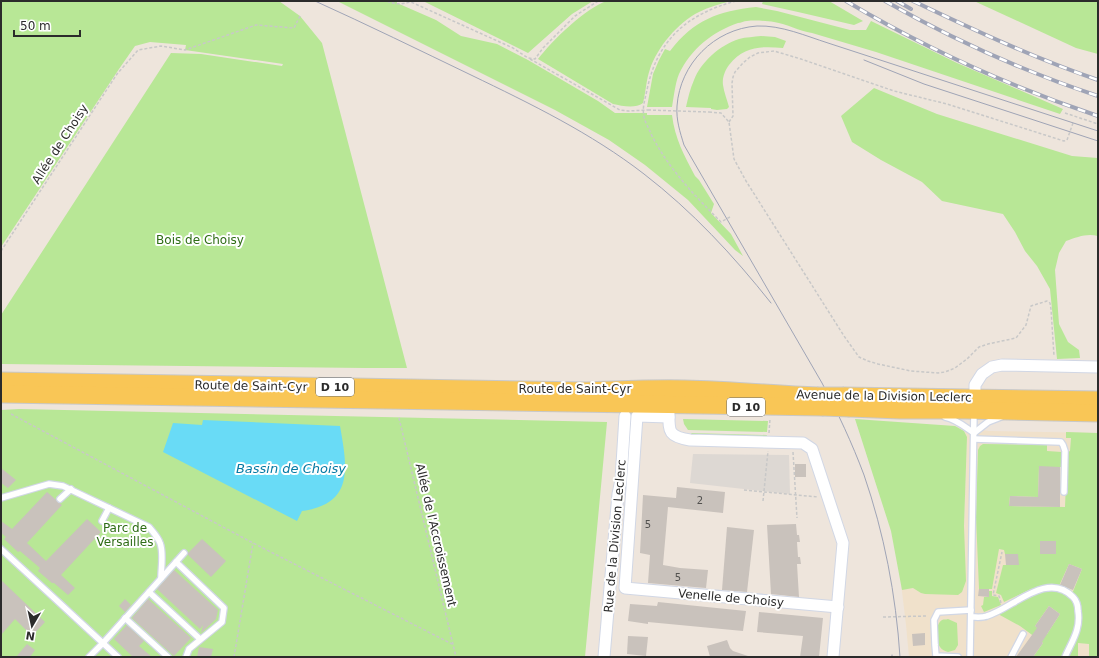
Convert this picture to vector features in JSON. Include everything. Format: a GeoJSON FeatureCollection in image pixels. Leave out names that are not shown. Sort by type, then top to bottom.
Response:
{"type":"FeatureCollection","features":[{"type":"Feature","properties":{"kind":"main road","name":"Route de Saint-Cyr"},"geometry":{"type":"LineString","coordinates":[[1,381],[587,391],[638,389],[669,402]]}},
{"type":"Feature","properties":{"kind":"main road","name":"Route de Saint-Cyr"},"geometry":{"type":"LineString","coordinates":[[1,394],[669,402]]}},
{"type":"Feature","properties":{"kind":"main road","name":"Avenue de la Division Leclerc"},"geometry":{"type":"LineString","coordinates":[[669,402],[768,394],[819,401]]}},
{"type":"Feature","properties":{"kind":"main road","name":"Avenue de la Division Leclerc"},"geometry":{"type":"LineString","coordinates":[[847,402],[900,410],[975,404],[1098,400]]}},
{"type":"Feature","properties":{"kind":"main road","name":"Avenue de la Division Leclerc"},"geometry":{"type":"LineString","coordinates":[[669,402],[819,401],[975,404],[1021,412],[1098,413]]}},
{"type":"Feature","properties":{"kind":"street"},"geometry":{"type":"LineString","coordinates":[[975,404],[975,385],[982,374],[992,367],[1002,365],[1098,367]]}},
{"type":"Feature","properties":{"kind":"street"},"geometry":{"type":"LineString","coordinates":[[669,402],[670,431],[672,435],[679,438],[690,440],[803,443],[812,449],[843,543],[833,657]]}},
{"type":"Feature","properties":{"kind":"street","name":"Venelle de Choisy"},"geometry":{"type":"LineString","coordinates":[[669,402],[637,416],[625,588],[838,608]]}},
{"type":"Feature","properties":{"kind":"street","name":"Rue de la Division Leclerc"},"geometry":{"type":"LineString","coordinates":[[604,657],[620,480],[624,416]]}},
{"type":"Feature","properties":{"kind":"lane"},"geometry":{"type":"LineString","coordinates":[[970,657],[972,617],[975,404]]}},
{"type":"Feature","properties":{"kind":"lane"},"geometry":{"type":"LineString","coordinates":[[900,410],[951,418],[974,436],[1061,442],[1065,451],[1064,492]]}},
{"type":"Feature","properties":{"kind":"lane"},"geometry":{"type":"LineString","coordinates":[[974,436],[988,422],[997,418],[1021,412]]}},
{"type":"Feature","properties":{"kind":"lane"},"geometry":{"type":"LineString","coordinates":[[1,498],[49,484],[62,486],[149,527],[157,536],[160,543],[162,554],[161,578]]}},
{"type":"Feature","properties":{"kind":"lane"},"geometry":{"type":"LineString","coordinates":[[60,499],[71,489]]}},
{"type":"Feature","properties":{"kind":"lane"},"geometry":{"type":"LineString","coordinates":[[102,521],[109,508]]}},
{"type":"Feature","properties":{"kind":"lane"},"geometry":{"type":"LineString","coordinates":[[1,549],[118,657]]}},
{"type":"Feature","properties":{"kind":"lane"},"geometry":{"type":"LineString","coordinates":[[89,657],[184,553]]}},
{"type":"Feature","properties":{"kind":"lane"},"geometry":{"type":"LineString","coordinates":[[176,562],[224,608],[222,622],[189,649],[186,657]]}},
{"type":"Feature","properties":{"kind":"lane"},"geometry":{"type":"LineString","coordinates":[[972,617],[986,617],[1028,594],[1042,589],[1060,589],[1072,595],[1078,603],[1078,630],[1065,657]]}},
{"type":"Feature","properties":{"kind":"lane"},"geometry":{"type":"LineString","coordinates":[[149,592],[200,639]]}},
{"type":"Feature","properties":{"kind":"lane"},"geometry":{"type":"LineString","coordinates":[[958,657],[936,656],[934,620],[938,612],[971,610]]}},
{"type":"Feature","properties":{"kind":"lane"},"geometry":{"type":"LineString","coordinates":[[125,618],[168,657]]}},
{"type":"Feature","properties":{"kind":"lane"},"geometry":{"type":"LineString","coordinates":[[1011,657],[1023,634]]}},
{"type":"Feature","properties":{"kind":"path"},"geometry":{"type":"LineString","coordinates":[[387,1],[401,5],[411,2],[513,48],[620,110],[721,113],[729,122],[734,159],[740,170],[844,336],[859,357],[893,368],[920,372],[945,372],[955,368],[979,347],[1016,338],[1026,325],[1031,306],[1047,301],[1050,303],[1051,309],[1054,357],[1053,367]]}},
{"type":"Feature","properties":{"kind":"path"},"geometry":{"type":"LineString","coordinates":[[528,58],[535,59],[543,48],[575,16],[598,1]]}},
{"type":"Feature","properties":{"kind":"path"},"geometry":{"type":"LineString","coordinates":[[730,217],[721,222],[695,196],[668,163],[644,118],[643,110],[653,66],[660,51],[684,24],[710,10],[736,1]]}},
{"type":"Feature","properties":{"kind":"path","name":"Allée de Choisy"},"geometry":{"type":"LineString","coordinates":[[1,251],[117,74],[138,50],[161,46],[185,50],[256,25],[294,28],[300,16]]}},
{"type":"Feature","properties":{"kind":"path"},"geometry":{"type":"LineString","coordinates":[[729,122],[733,116],[732,83],[735,72],[750,57],[758,53],[774,51],[894,91],[947,104],[1064,141],[1067,140],[1073,123]]}},
{"type":"Feature","properties":{"kind":"path"},"geometry":{"type":"LineString","coordinates":[[1065,113],[1098,124]]}},
{"type":"Feature","properties":{"kind":"path"},"geometry":{"type":"LineString","coordinates":[[11,414],[253,543],[452,644]]}},
{"type":"Feature","properties":{"kind":"path","name":"Allée de l'Accroissement"},"geometry":{"type":"LineString","coordinates":[[399,418],[456,657]]}},
{"type":"Feature","properties":{"kind":"path"},"geometry":{"type":"LineString","coordinates":[[770,419],[770,430]]}},
{"type":"Feature","properties":{"kind":"path"},"geometry":{"type":"LineString","coordinates":[[763,501],[768,446]]}},
{"type":"Feature","properties":{"kind":"path"},"geometry":{"type":"LineString","coordinates":[[768,451],[774,451]]}},
{"type":"Feature","properties":{"kind":"path"},"geometry":{"type":"LineString","coordinates":[[796,518],[793,452],[798,452]]}},
{"type":"Feature","properties":{"kind":"path"},"geometry":{"type":"LineString","coordinates":[[744,490],[828,497]]}},
{"type":"Feature","properties":{"kind":"path"},"geometry":{"type":"LineString","coordinates":[[234,657],[253,543]]}},
{"type":"Feature","properties":{"kind":"path"},"geometry":{"type":"LineString","coordinates":[[1002,552],[993,595],[999,596],[1003,608]]}},
{"type":"Feature","properties":{"kind":"path"},"geometry":{"type":"LineString","coordinates":[[883,617],[896,618],[936,616]]}},
{"type":"Feature","properties":{"kind":"shaded area"},"geometry":{"type":"Polygon","coordinates":[[[955,426],[989,431],[1098,433],[1098,657],[909,657],[901,583],[964,526],[967,437],[964,431],[955,426]]]}},
{"type":"Feature","properties":{"kind":"shaded area"},"geometry":{"type":"Polygon","coordinates":[[[693,454],[789,455],[790,494],[690,483],[693,454]]]}},
{"type":"Feature","properties":{"kind":"green space","name":"Bois de Choisy"},"geometry":{"type":"Polygon","coordinates":[[[1,1],[279,1],[300,16],[322,43],[407,368],[1,364],[1,315],[171,53],[201,54],[282,66],[283,64],[185,50],[186,45],[150,42],[135,46],[1,247],[1,1]]]}},
{"type":"Feature","properties":{"kind":"green space"},"geometry":{"type":"Polygon","coordinates":[[[337,1],[397,1],[397,3],[436,20],[461,36],[497,44],[528,60],[598,101],[615,113],[672,115],[675,132],[684,154],[695,176],[714,204],[711,213],[731,234],[743,256],[735,250],[688,200],[645,165],[609,140],[555,110],[337,1]]]}},
{"type":"Feature","properties":{"kind":"green space"},"geometry":{"type":"Polygon","coordinates":[[[423,1],[593,1],[572,14],[528,53],[423,1]]]}},
{"type":"Feature","properties":{"kind":"green space"},"geometry":{"type":"Polygon","coordinates":[[[607,1],[731,1],[699,12],[683,22],[669,36],[653,61],[643,103],[636,106],[620,106],[613,104],[538,59],[560,35],[579,18],[589,10],[607,1]]]}},
{"type":"Feature","properties":{"kind":"green space"},"geometry":{"type":"Polygon","coordinates":[[[763,1],[829,1],[863,21],[854,25],[762,4],[763,1]]]}},
{"type":"Feature","properties":{"kind":"green space"},"geometry":{"type":"Polygon","coordinates":[[[974,1],[1098,1],[1098,54],[1076,48],[974,1]]]}},
{"type":"Feature","properties":{"kind":"green space"},"geometry":{"type":"Polygon","coordinates":[[[756,7],[850,30],[866,30],[871,21],[957,63],[1063,109],[1060,114],[876,52],[768,21],[745,21],[728,27],[711,36],[696,49],[679,74],[672,107],[647,107],[653,74],[665,49],[670,51],[688,32],[708,19],[730,11],[756,7]]]}},
{"type":"Feature","properties":{"kind":"green space"},"geometry":{"type":"Polygon","coordinates":[[[761,36],[775,37],[786,41],[783,48],[761,47],[747,51],[741,54],[729,65],[724,74],[723,82],[729,107],[727,109],[717,110],[711,108],[686,107],[691,87],[697,73],[712,55],[725,45],[742,38],[761,36]]]}},
{"type":"Feature","properties":{"kind":"green space"},"geometry":{"type":"Polygon","coordinates":[[[874,88],[937,114],[1072,156],[1098,158],[1098,236],[1086,235],[1066,241],[1059,253],[1055,270],[1059,324],[1068,342],[1079,350],[1080,358],[1057,359],[1050,289],[1003,214],[942,201],[922,182],[881,160],[852,142],[841,116],[874,88]]]}},
{"type":"Feature","properties":{"kind":"green space","name":"Parc de Versailles"},"geometry":{"type":"Polygon","coordinates":[[[19,409],[607,422],[585,657],[1,657],[1,410],[19,409]]]}},
{"type":"Feature","properties":{"kind":"green space"},"geometry":{"type":"Polygon","coordinates":[[[683,419],[768,421],[767,432],[688,430],[683,419]]]}},
{"type":"Feature","properties":{"kind":"green space"},"geometry":{"type":"Polygon","coordinates":[[[855,419],[955,426],[964,431],[967,437],[964,526],[966,581],[962,592],[958,595],[925,594],[913,588],[902,590],[891,531],[855,419]]]}},
{"type":"Feature","properties":{"kind":"green space"},"geometry":{"type":"Polygon","coordinates":[[[1066,432],[1098,433],[1098,657],[1089,657],[1089,644],[1078,643],[1078,657],[1067,657],[1081,625],[1079,600],[1072,594],[1082,569],[1069,564],[1059,586],[1049,585],[1031,589],[1004,602],[1001,595],[996,593],[1003,565],[1018,565],[1018,554],[1005,554],[1004,550],[999,549],[992,589],[979,589],[976,517],[978,450],[980,446],[983,444],[1047,445],[1047,451],[1062,452],[1061,467],[1039,467],[1038,497],[1010,496],[1009,506],[1065,507],[1067,455],[1070,451],[1071,438],[1066,438],[1066,432]],[[1040,541],[1040,554],[1056,554],[1056,541],[1040,541]]]}},
{"type":"Feature","properties":{"kind":"green space"},"geometry":{"type":"Polygon","coordinates":[[[691,433],[767,435],[766,438],[693,436],[691,433]]]}},
{"type":"Feature","properties":{"kind":"green space"},"geometry":{"type":"Polygon","coordinates":[[[989,591],[992,591],[992,596],[998,597],[1001,605],[984,612],[981,606],[983,605],[984,597],[989,597],[989,591]]]}},
{"type":"Feature","properties":{"kind":"green space"},"geometry":{"type":"Polygon","coordinates":[[[1044,591],[1056,591],[1068,594],[1074,602],[1076,624],[1073,636],[1062,657],[1033,657],[1043,643],[1020,626],[998,614],[1044,591]],[[1049,606],[1035,626],[1047,634],[1060,614],[1049,606]]]}},
{"type":"Feature","properties":{"kind":"green space"},"geometry":{"type":"Polygon","coordinates":[[[948,619],[957,623],[958,645],[955,650],[948,652],[940,647],[937,629],[940,622],[948,619]]]}},
{"type":"Feature","properties":{"kind":"water","name":"Bassin de Choisy"},"geometry":{"type":"Polygon","coordinates":[[[203,420],[340,426],[345,469],[344,481],[339,492],[331,500],[319,507],[302,511],[297,521],[163,452],[173,423],[202,425],[203,420]]]}},
{"type":"Feature","properties":{"kind":"building"},"geometry":{"type":"Polygon","coordinates":[[[795,464],[806,464],[806,477],[795,477],[795,464]]]}},
{"type":"Feature","properties":{"kind":"building"},"geometry":{"type":"Polygon","coordinates":[[[1039,466],[1060,467],[1060,507],[1009,506],[1010,496],[1038,497],[1039,466]]]}},
{"type":"Feature","properties":{"kind":"building"},"geometry":{"type":"Polygon","coordinates":[[[1,468],[16,480],[8,488],[1,483],[1,468]]]}},
{"type":"Feature","properties":{"kind":"building"},"geometry":{"type":"Polygon","coordinates":[[[677,487],[725,492],[723,513],[668,507],[663,565],[708,570],[706,588],[648,583],[650,555],[640,553],[643,495],[676,498],[677,487]]]}},
{"type":"Feature","properties":{"kind":"building"},"geometry":{"type":"Polygon","coordinates":[[[47,492],[62,505],[27,543],[46,561],[87,519],[101,532],[61,575],[75,588],[68,595],[38,571],[40,568],[20,551],[18,552],[4,539],[6,537],[1,533],[1,521],[12,529],[47,492]]]}},
{"type":"Feature","properties":{"kind":"building"},"geometry":{"type":"Polygon","coordinates":[[[796,524],[797,535],[799,535],[800,542],[797,542],[798,557],[800,557],[801,564],[797,564],[799,597],[771,594],[767,525],[796,524]]]}},
{"type":"Feature","properties":{"kind":"building"},"geometry":{"type":"Polygon","coordinates":[[[727,527],[754,530],[747,592],[722,590],[727,527]]]}},
{"type":"Feature","properties":{"kind":"building"},"geometry":{"type":"Polygon","coordinates":[[[202,539],[226,561],[211,577],[188,555],[188,553],[202,539]]]}},
{"type":"Feature","properties":{"kind":"building"},"geometry":{"type":"Polygon","coordinates":[[[1040,541],[1056,541],[1056,554],[1040,554],[1040,541]]]}},
{"type":"Feature","properties":{"kind":"building"},"geometry":{"type":"Polygon","coordinates":[[[1005,554],[1018,554],[1019,565],[1006,565],[1005,554]]]}},
{"type":"Feature","properties":{"kind":"building"},"geometry":{"type":"Polygon","coordinates":[[[1069,564],[1082,569],[1073,590],[1060,585],[1069,564]]]}},
{"type":"Feature","properties":{"kind":"building"},"geometry":{"type":"Polygon","coordinates":[[[174,570],[218,610],[216,619],[201,633],[203,625],[200,629],[157,589],[174,570]]]}},
{"type":"Feature","properties":{"kind":"building"},"geometry":{"type":"Polygon","coordinates":[[[1,580],[45,622],[32,636],[15,619],[1,635],[1,580]]]}},
{"type":"Feature","properties":{"kind":"building"},"geometry":{"type":"Polygon","coordinates":[[[979,589],[989,589],[989,597],[978,596],[979,589]]]}},
{"type":"Feature","properties":{"kind":"building"},"geometry":{"type":"Polygon","coordinates":[[[125,599],[131,605],[125,612],[119,606],[125,599]]]}},
{"type":"Feature","properties":{"kind":"building"},"geometry":{"type":"Polygon","coordinates":[[[148,599],[191,638],[174,656],[132,618],[148,599]]]}},
{"type":"Feature","properties":{"kind":"building"},"geometry":{"type":"Polygon","coordinates":[[[658,602],[746,611],[743,631],[648,622],[648,624],[628,621],[630,604],[657,606],[658,602]]]}},
{"type":"Feature","properties":{"kind":"building"},"geometry":{"type":"Polygon","coordinates":[[[1049,606],[1060,614],[1042,642],[1043,643],[1033,657],[1016,657],[1037,628],[1035,626],[1049,606]]]}},
{"type":"Feature","properties":{"kind":"building"},"geometry":{"type":"Polygon","coordinates":[[[759,612],[823,618],[819,657],[800,657],[803,636],[757,632],[759,612]]]}},
{"type":"Feature","properties":{"kind":"building"},"geometry":{"type":"Polygon","coordinates":[[[127,625],[144,641],[139,646],[152,657],[133,657],[114,639],[127,625]]]}},
{"type":"Feature","properties":{"kind":"building"},"geometry":{"type":"Polygon","coordinates":[[[925,633],[925,645],[913,646],[912,634],[925,633]]]}},
{"type":"Feature","properties":{"kind":"building"},"geometry":{"type":"Polygon","coordinates":[[[628,636],[648,637],[646,656],[627,654],[628,636]]]}},
{"type":"Feature","properties":{"kind":"building"},"geometry":{"type":"Polygon","coordinates":[[[727,640],[733,651],[748,657],[710,657],[707,646],[727,640]]]}},
{"type":"Feature","properties":{"kind":"building"},"geometry":{"type":"Polygon","coordinates":[[[27,644],[35,650],[30,657],[16,657],[27,644]]]}},
{"type":"Feature","properties":{"kind":"building"},"geometry":{"type":"Polygon","coordinates":[[[199,647],[213,649],[211,657],[197,657],[199,647]]]}},
{"type":"Feature","properties":{"kind":"tram line"},"geometry":{"type":"LineString","coordinates":[[315,1],[516,97],[582,132],[603,145],[662,188],[695,218],[727,251],[771,303]]}},
{"type":"Feature","properties":{"kind":"tram line"},"geometry":{"type":"LineString","coordinates":[[900,657],[896,611],[888,564],[878,519],[864,475],[855,451],[822,383],[684,145],[677,116],[677,106],[685,76],[692,63],[702,51],[727,34],[741,29],[757,26],[775,27],[802,34],[1098,131]]}},
{"type":"Feature","properties":{"kind":"tram line"},"geometry":{"type":"LineString","coordinates":[[864,60],[924,84],[1098,141]]}},
{"type":"Feature","properties":{"kind":"railway"},"geometry":{"type":"LineString","coordinates":[[846,1],[906,35],[969,65],[1065,105],[1098,116]]}},
{"type":"Feature","properties":{"kind":"railway"},"geometry":{"type":"LineString","coordinates":[[885,1],[989,54],[1071,87],[1098,96]]}},
{"type":"Feature","properties":{"kind":"railway"},"geometry":{"type":"LineString","coordinates":[[897,1],[911,9]]}},
{"type":"Feature","properties":{"kind":"railway"},"geometry":{"type":"LineString","coordinates":[[913,1],[1027,53],[1098,80]]}}]}
